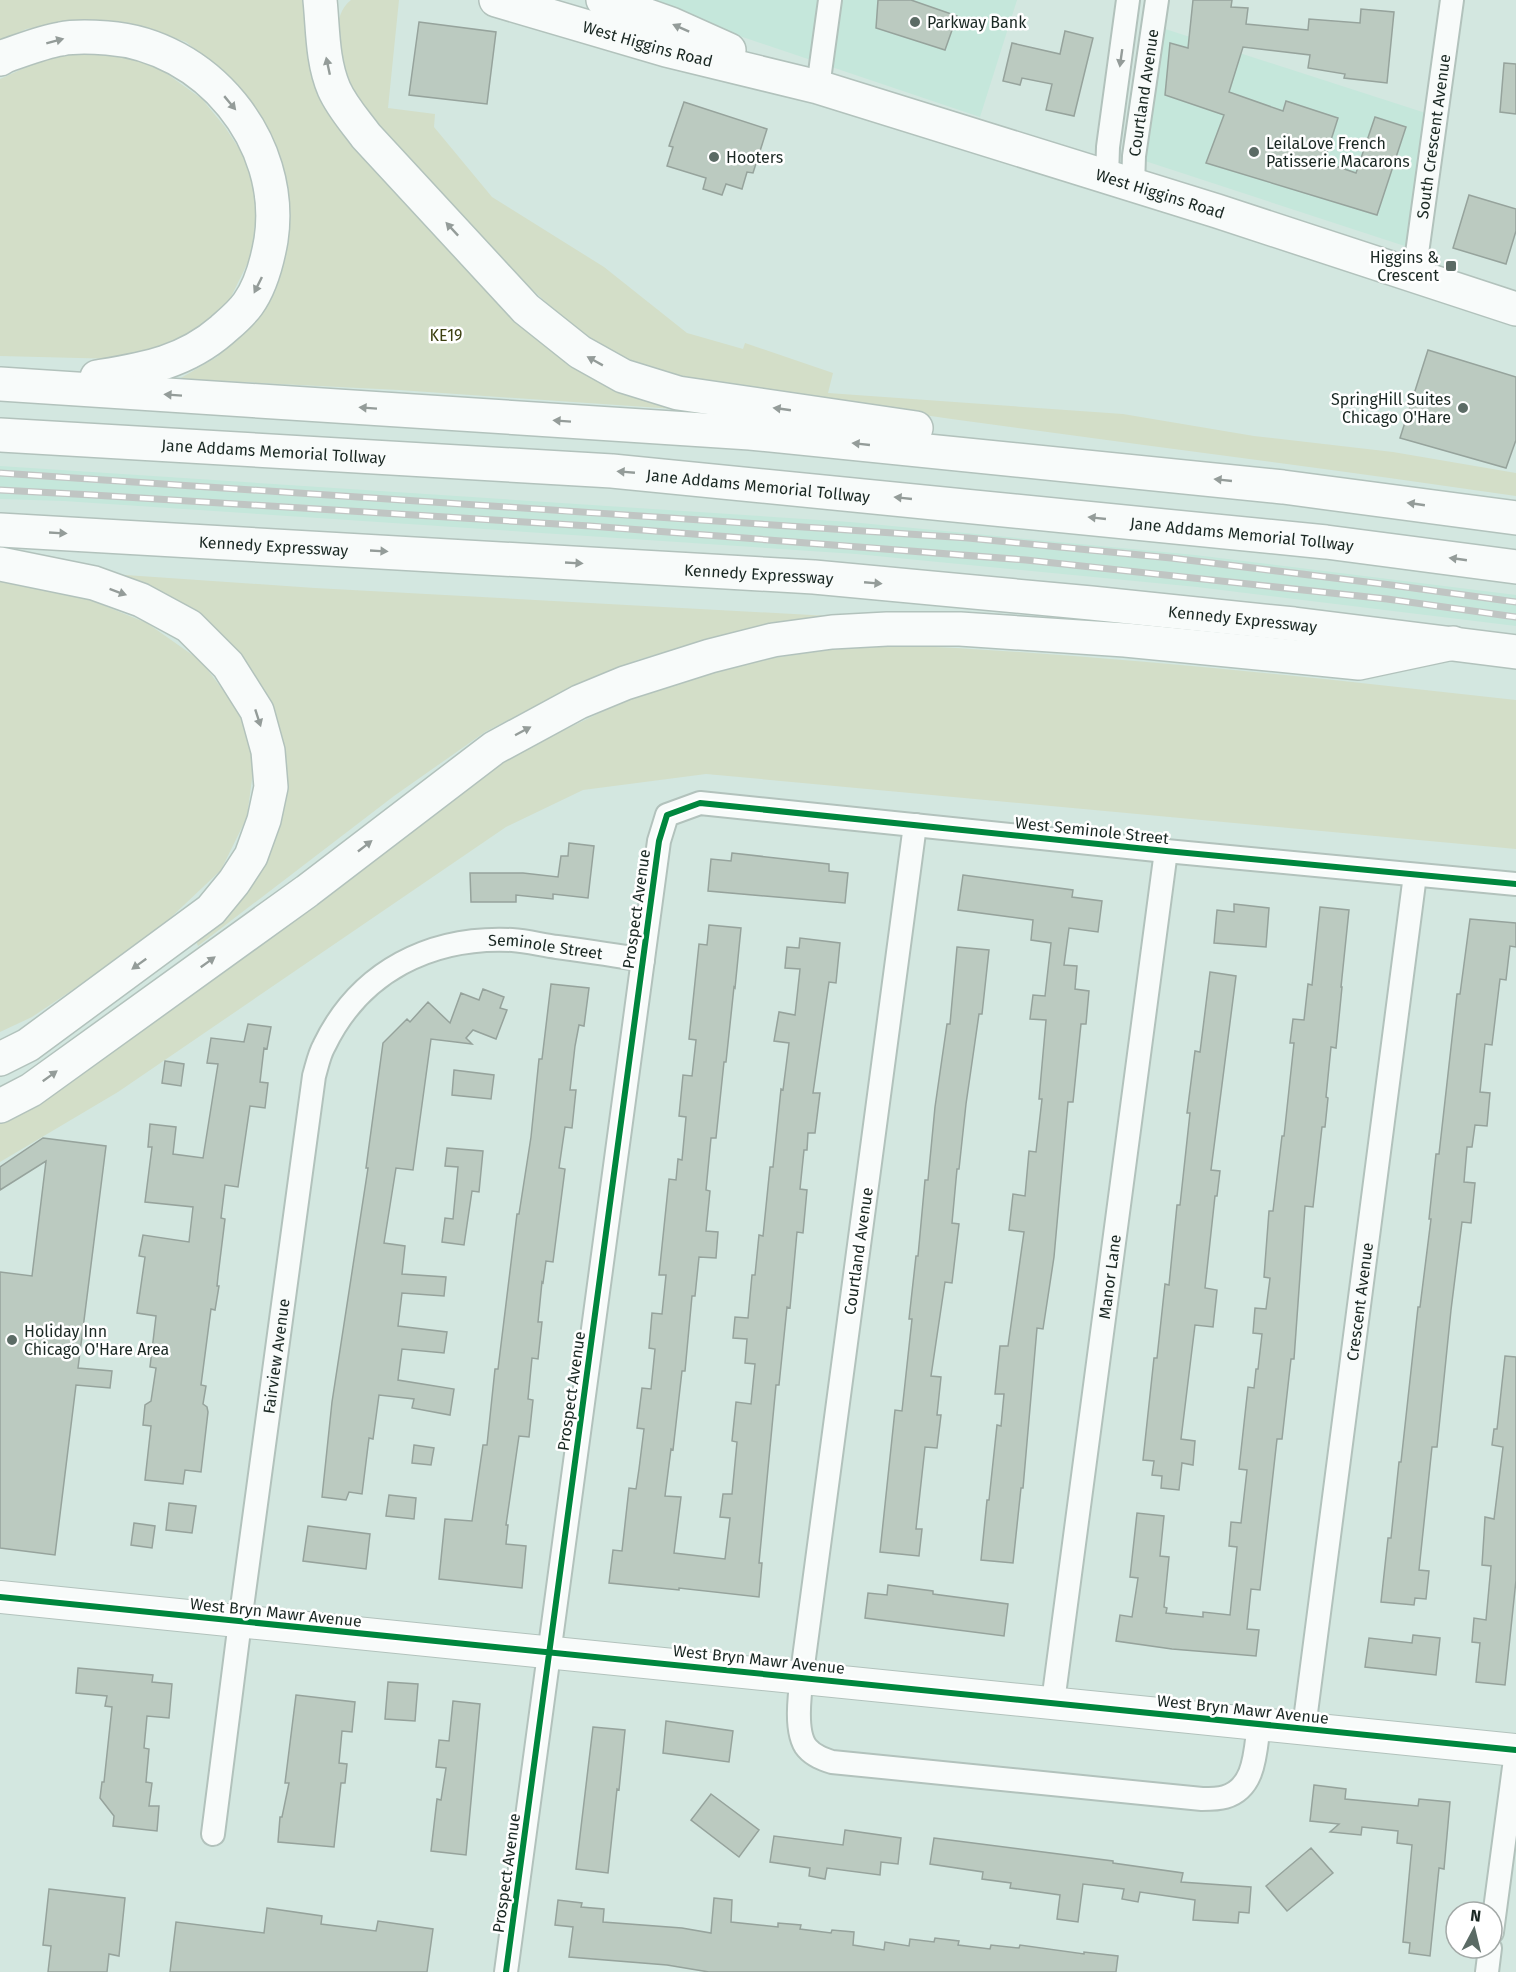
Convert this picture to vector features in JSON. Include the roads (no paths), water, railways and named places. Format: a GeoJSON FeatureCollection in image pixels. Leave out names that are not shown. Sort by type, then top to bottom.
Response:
{"type":"FeatureCollection","features":[{"type":"Feature","properties":{"kind":"main road"},"geometry":{"type":"LineString","coordinates":[[320,0],[327,66],[334,89],[344,108],[366,136],[526,309],[580,352],[623,376],[678,393],[917,429],[1024,460]]}},
{"type":"Feature","properties":{"kind":"main road"},"geometry":{"type":"LineString","coordinates":[[323,34],[339,0]]}},
{"type":"Feature","properties":{"kind":"main road","name":"West Higgins Road"},"geometry":{"type":"LineString","coordinates":[[603,0],[671,24],[810,85]]}},
{"type":"Feature","properties":{"kind":"main road","name":"West Higgins Road"},"geometry":{"type":"LineString","coordinates":[[510,2],[666,50],[810,85],[1120,181],[1516,309]]}},
{"type":"Feature","properties":{"kind":"main road"},"geometry":{"type":"LineString","coordinates":[[0,59],[62,38],[108,38],[150,46],[184,64],[206,78],[227,99],[256,140],[272,191],[273,227],[269,253],[261,279],[248,304],[214,337],[193,351],[141,370],[94,377],[3,384]]}},
{"type":"Feature","properties":{"kind":"main road"},"geometry":{"type":"LineString","coordinates":[[3,384],[750,433],[1283,487],[1516,518]]}},
{"type":"Feature","properties":{"kind":"main road","name":"Jane Addams Memorial Tollway"},"geometry":{"type":"LineString","coordinates":[[0,435],[612,471],[1326,542],[1516,567]]}},
{"type":"Feature","properties":{"kind":"main road","name":"Kennedy Expressway"},"geometry":{"type":"LineString","coordinates":[[0,530],[814,577],[1090,603],[1516,652]]}},
{"type":"Feature","properties":{"kind":"main road"},"geometry":{"type":"LineString","coordinates":[[0,564],[94,583],[141,600],[189,626],[228,665],[256,711],[268,751],[270,787],[264,820],[250,856],[234,882],[211,910],[28,1045],[5,1055]]}},
{"type":"Feature","properties":{"kind":"main road"},"geometry":{"type":"LineString","coordinates":[[0,1106],[31,1090],[288,904],[494,748],[579,702],[625,683],[700,659],[773,640],[832,632],[887,629],[960,629],[1125,640],[1359,663],[1453,643]]}},
{"type":"Feature","properties":{"kind":"street"},"geometry":{"type":"LineString","coordinates":[[810,85],[830,0]]}},
{"type":"Feature","properties":{"kind":"street","name":"Courtland Avenue"},"geometry":{"type":"LineString","coordinates":[[1120,181],[1108,147],[1128,0]]}},
{"type":"Feature","properties":{"kind":"street","name":"Courtland Avenue"},"geometry":{"type":"LineString","coordinates":[[1120,181],[1134,156],[1156,0]]}},
{"type":"Feature","properties":{"kind":"street","name":"South Crescent Avenue"},"geometry":{"type":"LineString","coordinates":[[1414,275],[1452,0]]}},
{"type":"Feature","properties":{"kind":"street","name":"West Seminole Street"},"geometry":{"type":"LineString","coordinates":[[667,815],[700,803],[1516,884]]}},
{"type":"Feature","properties":{"kind":"street","name":"Prospect Avenue"},"geometry":{"type":"LineString","coordinates":[[506,1972],[659,841],[667,815]]}},
{"type":"Feature","properties":{"kind":"street","name":"Courtland Avenue"},"geometry":{"type":"LineString","coordinates":[[802,1677],[915,825]]}},
{"type":"Feature","properties":{"kind":"street","name":"Manor Lane"},"geometry":{"type":"LineString","coordinates":[[1053,1702],[1166,851]]}},
{"type":"Feature","properties":{"kind":"street","name":"Crescent Avenue"},"geometry":{"type":"LineString","coordinates":[[1304,1728],[1415,875]]}},
{"type":"Feature","properties":{"kind":"street","name":"Seminole Street"},"geometry":{"type":"LineString","coordinates":[[448,945],[489,940],[514,940],[643,960]]}},
{"type":"Feature","properties":{"kind":"street","name":"Fairview Avenue"},"geometry":{"type":"LineString","coordinates":[[213,1834],[314,1076],[323,1047],[340,1017],[361,993],[387,972],[412,957],[448,945]]}},
{"type":"Feature","properties":{"kind":"street","name":"West Bryn Mawr Avenue"},"geometry":{"type":"LineString","coordinates":[[0,1598],[1053,1702],[1516,1751]]}},
{"type":"Feature","properties":{"kind":"street","name":"West Bryn Mawr Avenue"},"geometry":{"type":"LineString","coordinates":[[802,1677],[799,1719],[801,1734],[806,1746],[816,1756],[832,1762],[1202,1799],[1223,1798],[1238,1792],[1250,1777],[1259,1724]]}},
{"type":"Feature","properties":{"kind":"street"},"geometry":{"type":"LineString","coordinates":[[1496,1900],[1516,1751]]}},
{"type":"Feature","properties":{"kind":"railway"},"geometry":{"type":"LineString","coordinates":[[0,473],[968,538],[1171,558],[1516,602]]}},
{"type":"Feature","properties":{"kind":"railway"},"geometry":{"type":"LineString","coordinates":[[0,490],[590,526],[1026,560],[1387,599],[1516,617]]}},
{"type":"Feature","properties":{"kind":"place","name":"Parkway Bank"},"geometry":{"type":"Point","coordinates":[915,22]}},
{"type":"Feature","properties":{"kind":"place","name":"LeilaLove French Patisserie Macarons"},"geometry":{"type":"Point","coordinates":[1254,152]}},
{"type":"Feature","properties":{"kind":"place","name":"Hooters"},"geometry":{"type":"Point","coordinates":[714,157]}},
{"type":"Feature","properties":{"kind":"place","name":"Higgins & Crescent"},"geometry":{"type":"Point","coordinates":[1451,266]}},
{"type":"Feature","properties":{"kind":"place","name":"SpringHill Suites Chicago O'Hare"},"geometry":{"type":"Point","coordinates":[1463,408]}},
{"type":"Feature","properties":{"kind":"place","name":"Holiday Inn Chicago O'Hare Area"},"geometry":{"type":"Point","coordinates":[12,1340]}},
{"type":"Feature","properties":{"kind":"park label","name":"KE19"},"geometry":{"type":"Point","coordinates":[446,335]}}]}
